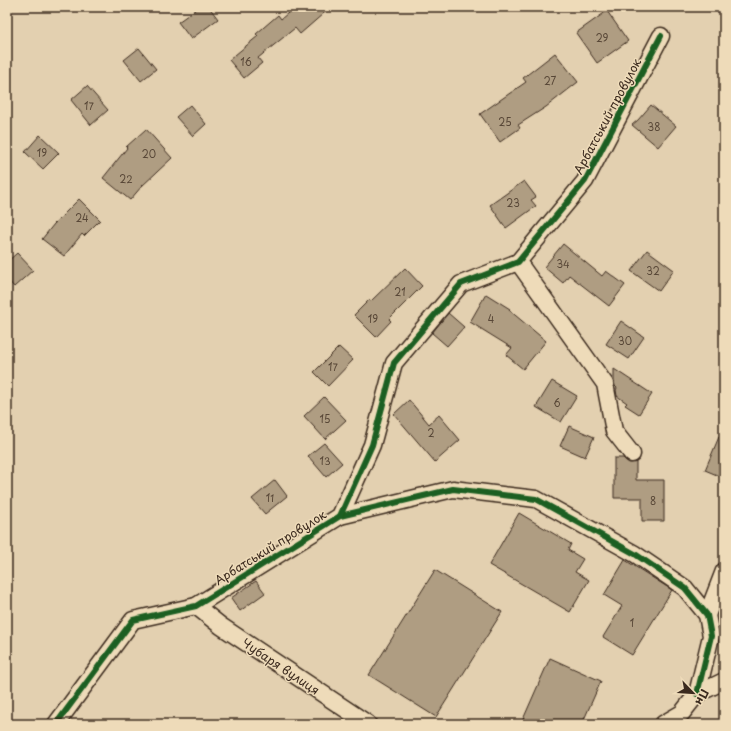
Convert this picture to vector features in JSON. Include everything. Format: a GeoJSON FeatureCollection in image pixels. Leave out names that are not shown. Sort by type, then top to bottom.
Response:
{"type":"FeatureCollection","features":[{"type":"Feature","properties":{"kind":"street","name":"Арбатський провулок"},"geometry":{"type":"LineString","coordinates":[[56,724],[133,620],[196,606],[340,516],[372,445],[394,363],[461,284],[518,262],[586,181],[661,36]]}},
{"type":"Feature","properties":{"kind":"street"},"geometry":{"type":"LineString","coordinates":[[518,262],[605,384],[614,431],[632,454]]}},
{"type":"Feature","properties":{"kind":"street"},"geometry":{"type":"LineString","coordinates":[[340,516],[453,489],[536,499],[635,554],[685,588],[707,615],[711,636],[696,694],[682,713],[663,724]]}},
{"type":"Feature","properties":{"kind":"street"},"geometry":{"type":"LineString","coordinates":[[707,615],[724,571]]}},
{"type":"Feature","properties":{"kind":"street","name":"Чубаря вулиця"},"geometry":{"type":"LineString","coordinates":[[196,606],[221,626],[368,724]]}},
{"type":"Feature","properties":{"kind":"street"},"geometry":{"type":"LineString","coordinates":[[696,694],[724,681]]}},
{"type":"Feature","properties":{"kind":"building"},"geometry":{"type":"Polygon","coordinates":[[[199,7],[209,7],[218,19],[191,39],[178,22],[199,7]]]}},
{"type":"Feature","properties":{"kind":"building"},"geometry":{"type":"Polygon","coordinates":[[[295,7],[331,7],[300,34],[295,28],[258,58],[262,63],[244,78],[229,60],[258,36],[256,34],[278,15],[281,19],[295,7]]]}},
{"type":"Feature","properties":{"kind":"building"},"geometry":{"type":"Polygon","coordinates":[[[607,11],[628,41],[597,63],[576,33],[607,11]]]}},
{"type":"Feature","properties":{"kind":"building"},"geometry":{"type":"Polygon","coordinates":[[[139,48],[156,69],[141,81],[124,60],[139,48]]]}},
{"type":"Feature","properties":{"kind":"building"},"geometry":{"type":"Polygon","coordinates":[[[555,53],[578,82],[546,107],[518,125],[520,128],[500,142],[480,114],[526,82],[523,78],[555,53]]]}},
{"type":"Feature","properties":{"kind":"building"},"geometry":{"type":"Polygon","coordinates":[[[87,86],[108,110],[91,125],[71,100],[87,86]]]}},
{"type":"Feature","properties":{"kind":"building"},"geometry":{"type":"Polygon","coordinates":[[[190,105],[206,124],[193,136],[176,117],[190,105]]]}},
{"type":"Feature","properties":{"kind":"building"},"geometry":{"type":"Polygon","coordinates":[[[651,105],[676,126],[658,147],[632,125],[651,105]]]}},
{"type":"Feature","properties":{"kind":"building"},"geometry":{"type":"Polygon","coordinates":[[[146,129],[172,158],[142,186],[130,200],[103,178],[127,148],[126,147],[146,129]]]}},
{"type":"Feature","properties":{"kind":"building"},"geometry":{"type":"Polygon","coordinates":[[[40,135],[59,153],[43,169],[25,152],[40,135]]]}},
{"type":"Feature","properties":{"kind":"building"},"geometry":{"type":"Polygon","coordinates":[[[524,181],[536,197],[531,200],[536,206],[506,228],[490,205],[524,181]]]}},
{"type":"Feature","properties":{"kind":"building"},"geometry":{"type":"Polygon","coordinates":[[[79,199],[100,220],[84,236],[82,234],[64,256],[42,239],[54,224],[79,199]]]}},
{"type":"Feature","properties":{"kind":"building"},"geometry":{"type":"Polygon","coordinates":[[[563,244],[602,276],[606,271],[625,285],[609,306],[569,275],[563,283],[544,267],[563,244]]]}},
{"type":"Feature","properties":{"kind":"building"},"geometry":{"type":"Polygon","coordinates":[[[647,250],[674,270],[659,291],[631,271],[647,250]]]}},
{"type":"Feature","properties":{"kind":"building"},"geometry":{"type":"Polygon","coordinates":[[[17,253],[33,270],[14,287],[7,279],[7,262],[17,253]]]}},
{"type":"Feature","properties":{"kind":"building"},"geometry":{"type":"Polygon","coordinates":[[[405,268],[422,286],[389,319],[391,321],[376,337],[354,315],[369,300],[371,301],[405,268]]]}},
{"type":"Feature","properties":{"kind":"building"},"geometry":{"type":"Polygon","coordinates":[[[486,294],[510,309],[509,310],[546,341],[523,369],[506,355],[512,348],[470,322],[486,294]]]}},
{"type":"Feature","properties":{"kind":"building"},"geometry":{"type":"Polygon","coordinates":[[[448,313],[464,327],[447,346],[432,333],[448,313]]]}},
{"type":"Feature","properties":{"kind":"building"},"geometry":{"type":"Polygon","coordinates":[[[621,321],[644,337],[629,359],[606,344],[621,321]]]}},
{"type":"Feature","properties":{"kind":"building"},"geometry":{"type":"Polygon","coordinates":[[[339,347],[353,360],[328,386],[314,372],[339,347]]]}},
{"type":"Feature","properties":{"kind":"building"},"geometry":{"type":"Polygon","coordinates":[[[614,369],[652,394],[639,414],[625,405],[627,403],[617,396],[617,388],[614,381],[614,369]]]}},
{"type":"Feature","properties":{"kind":"building"},"geometry":{"type":"Polygon","coordinates":[[[552,381],[577,396],[561,422],[536,407],[552,381]]]}},
{"type":"Feature","properties":{"kind":"building"},"geometry":{"type":"Polygon","coordinates":[[[324,397],[346,420],[325,439],[304,416],[324,397]]]}},
{"type":"Feature","properties":{"kind":"building"},"geometry":{"type":"Polygon","coordinates":[[[409,400],[429,424],[439,415],[460,440],[435,462],[394,414],[409,400]]]}},
{"type":"Feature","properties":{"kind":"building"},"geometry":{"type":"Polygon","coordinates":[[[724,425],[724,478],[705,470],[724,425]]]}},
{"type":"Feature","properties":{"kind":"building"},"geometry":{"type":"Polygon","coordinates":[[[569,426],[594,437],[585,457],[560,446],[569,426]]]}},
{"type":"Feature","properties":{"kind":"building"},"geometry":{"type":"Polygon","coordinates":[[[324,443],[342,463],[326,477],[308,456],[324,443]]]}},
{"type":"Feature","properties":{"kind":"building"},"geometry":{"type":"Polygon","coordinates":[[[614,458],[623,458],[629,463],[636,462],[636,480],[664,480],[664,521],[642,521],[642,498],[614,498],[614,458]]]}},
{"type":"Feature","properties":{"kind":"building"},"geometry":{"type":"Polygon","coordinates":[[[275,480],[287,496],[265,514],[252,499],[275,480]]]}},
{"type":"Feature","properties":{"kind":"building"},"geometry":{"type":"Polygon","coordinates":[[[519,513],[571,544],[568,550],[583,559],[575,572],[589,580],[570,612],[489,565],[519,513]]]}},
{"type":"Feature","properties":{"kind":"building"},"geometry":{"type":"Polygon","coordinates":[[[625,560],[672,590],[632,655],[603,637],[622,606],[604,595],[625,560]]]}},
{"type":"Feature","properties":{"kind":"building"},"geometry":{"type":"Polygon","coordinates":[[[435,570],[502,612],[436,717],[369,675],[435,570]]]}},
{"type":"Feature","properties":{"kind":"building"},"geometry":{"type":"Polygon","coordinates":[[[256,581],[265,593],[240,611],[231,598],[256,581]]]}},
{"type":"Feature","properties":{"kind":"building"},"geometry":{"type":"Polygon","coordinates":[[[550,658],[601,681],[582,724],[521,724],[550,658]]]}},
{"type":"Feature","properties":{"kind":"cycle path"},"geometry":{"type":"LineString","coordinates":[[56,724],[133,620],[196,606],[340,516],[372,445],[394,363],[461,284],[518,262],[585,181],[661,36]]}},
{"type":"Feature","properties":{"kind":"cycle path"},"geometry":{"type":"LineString","coordinates":[[340,516],[453,489],[536,499],[635,554],[685,588],[707,615],[711,636],[697,694]]}}]}
